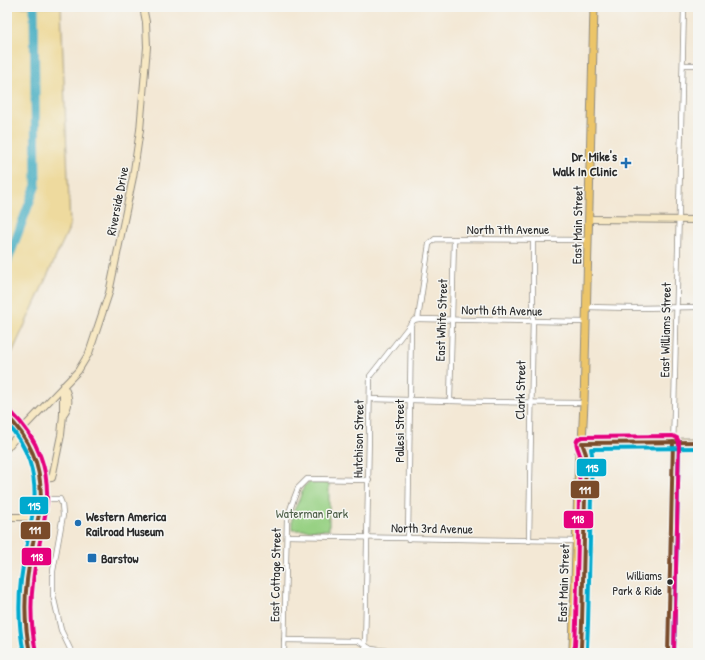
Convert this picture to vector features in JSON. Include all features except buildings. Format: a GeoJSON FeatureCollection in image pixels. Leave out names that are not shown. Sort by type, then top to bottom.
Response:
{"type":"FeatureCollection","features":[{"type":"Feature","properties":{"kind":"main road","name":"East Main Street"},"geometry":{"type":"LineString","coordinates":[[582,443],[586,454],[582,623],[581,647],[577,653],[573,647],[579,453],[582,443],[584,403],[594,7]]}},
{"type":"Feature","properties":{"kind":"main road"},"geometry":{"type":"LineString","coordinates":[[582,443],[698,442]]}},
{"type":"Feature","properties":{"kind":"street","name":"Riverside Drive"},"geometry":{"type":"LineString","coordinates":[[7,448],[26,425],[78,371],[89,353],[109,293],[133,177],[140,130],[147,47],[146,22],[143,7]]}},
{"type":"Feature","properties":{"kind":"street","name":"East Williams Street"},"geometry":{"type":"LineString","coordinates":[[668,653],[684,7]]}},
{"type":"Feature","properties":{"kind":"street"},"geometry":{"type":"LineString","coordinates":[[683,65],[698,66]]}},
{"type":"Feature","properties":{"kind":"street"},"geometry":{"type":"LineString","coordinates":[[589,219],[698,220]]}},
{"type":"Feature","properties":{"kind":"street","name":"North 7th Avenue"},"geometry":{"type":"LineString","coordinates":[[418,319],[428,244],[435,239],[588,240]]}},
{"type":"Feature","properties":{"kind":"street","name":"East White Street"},"geometry":{"type":"LineString","coordinates":[[450,401],[454,239]]}},
{"type":"Feature","properties":{"kind":"street","name":"Clark Street"},"geometry":{"type":"LineString","coordinates":[[529,541],[533,240]]}},
{"type":"Feature","properties":{"kind":"street"},"geometry":{"type":"LineString","coordinates":[[586,307],[698,307]]}},
{"type":"Feature","properties":{"kind":"street","name":"North 6th Avenue"},"geometry":{"type":"LineString","coordinates":[[418,319],[586,322]]}},
{"type":"Feature","properties":{"kind":"street","name":"Hutchison Street"},"geometry":{"type":"LineString","coordinates":[[365,653],[370,376],[414,320],[418,319]]}},
{"type":"Feature","properties":{"kind":"street","name":"Pallesi Street"},"geometry":{"type":"LineString","coordinates":[[408,539],[411,324]]}},
{"type":"Feature","properties":{"kind":"street"},"geometry":{"type":"LineString","coordinates":[[41,478],[52,478],[61,435],[63,415],[68,408],[68,393],[63,386]]}},
{"type":"Feature","properties":{"kind":"street"},"geometry":{"type":"LineString","coordinates":[[370,399],[584,403]]}},
{"type":"Feature","properties":{"kind":"street"},"geometry":{"type":"LineString","coordinates":[[7,416],[29,442],[41,478],[41,499],[26,588],[25,624],[30,653]]}},
{"type":"Feature","properties":{"kind":"street","name":"East Cottage Street"},"geometry":{"type":"LineString","coordinates":[[284,653],[287,519],[298,488],[307,479],[369,480]]}},
{"type":"Feature","properties":{"kind":"street"},"geometry":{"type":"LineString","coordinates":[[41,499],[60,499],[62,504],[63,515],[53,571],[53,595],[61,630],[72,653]]}},
{"type":"Feature","properties":{"kind":"street"},"geometry":{"type":"LineString","coordinates":[[7,517],[38,518]]}},
{"type":"Feature","properties":{"kind":"street","name":"North 3rd Avenue"},"geometry":{"type":"LineString","coordinates":[[287,536],[576,541]]}},
{"type":"Feature","properties":{"kind":"street"},"geometry":{"type":"LineString","coordinates":[[284,640],[358,641],[371,649],[405,653]]}},
{"type":"Feature","properties":{"kind":"green space","name":"Waterman Park"},"geometry":{"type":"Polygon","coordinates":[[[310,482],[329,483],[329,530],[292,530],[292,514],[304,486],[310,482]]]}},
{"type":"Feature","properties":{"kind":"sand"},"geometry":{"type":"Polygon","coordinates":[[[7,7],[61,7],[70,226],[7,364],[7,7]]]}},
{"type":"Feature","properties":{"kind":"waterway"},"geometry":{"type":"LineString","coordinates":[[7,263],[36,185],[34,7]]}},
{"type":"Feature","properties":{"kind":"transit line","name":"118"},"geometry":{"type":"LineString","coordinates":[[11,412],[29,433],[35,444],[44,469],[46,482],[46,509],[35,563],[31,608],[36,652]]}},
{"type":"Feature","properties":{"kind":"transit line","name":"111"},"geometry":{"type":"LineString","coordinates":[[7,416],[16,426],[29,447],[38,470],[40,482],[41,495],[39,517],[27,580],[25,607],[30,653]]}},
{"type":"Feature","properties":{"kind":"transit line","name":"115"},"geometry":{"type":"LineString","coordinates":[[7,424],[26,451],[30,462],[35,494],[21,580],[19,608],[24,653]]}},
{"type":"Feature","properties":{"kind":"transit line","name":"118"},"geometry":{"type":"LineString","coordinates":[[573,651],[575,646],[576,623],[580,455],[576,442],[582,437],[673,436],[677,438],[679,442],[674,653]]}},
{"type":"Feature","properties":{"kind":"transit line","name":"111"},"geometry":{"type":"LineString","coordinates":[[668,653],[673,442]]}},
{"type":"Feature","properties":{"kind":"transit line","name":"115"},"geometry":{"type":"LineString","coordinates":[[674,653],[679,442]]}},
{"type":"Feature","properties":{"kind":"transit line","name":"111"},"geometry":{"type":"LineString","coordinates":[[579,653],[581,647],[582,623],[586,454],[582,443],[698,442]]}},
{"type":"Feature","properties":{"kind":"transit line","name":"115"},"geometry":{"type":"LineString","coordinates":[[585,653],[587,648],[588,623],[591,449],[698,448]]}},
{"type":"Feature","properties":{"kind":"place","name":"Dr. Mike's Walk In Clinic"},"geometry":{"type":"Point","coordinates":[626,163]}},
{"type":"Feature","properties":{"kind":"place","name":"Western America Railroad Museum"},"geometry":{"type":"Point","coordinates":[78,523]}},
{"type":"Feature","properties":{"kind":"place","name":"Barstow"},"geometry":{"type":"Point","coordinates":[92,558]}},
{"type":"Feature","properties":{"kind":"place","name":"Williams Park & Ride"},"geometry":{"type":"Point","coordinates":[670,582]}}]}
